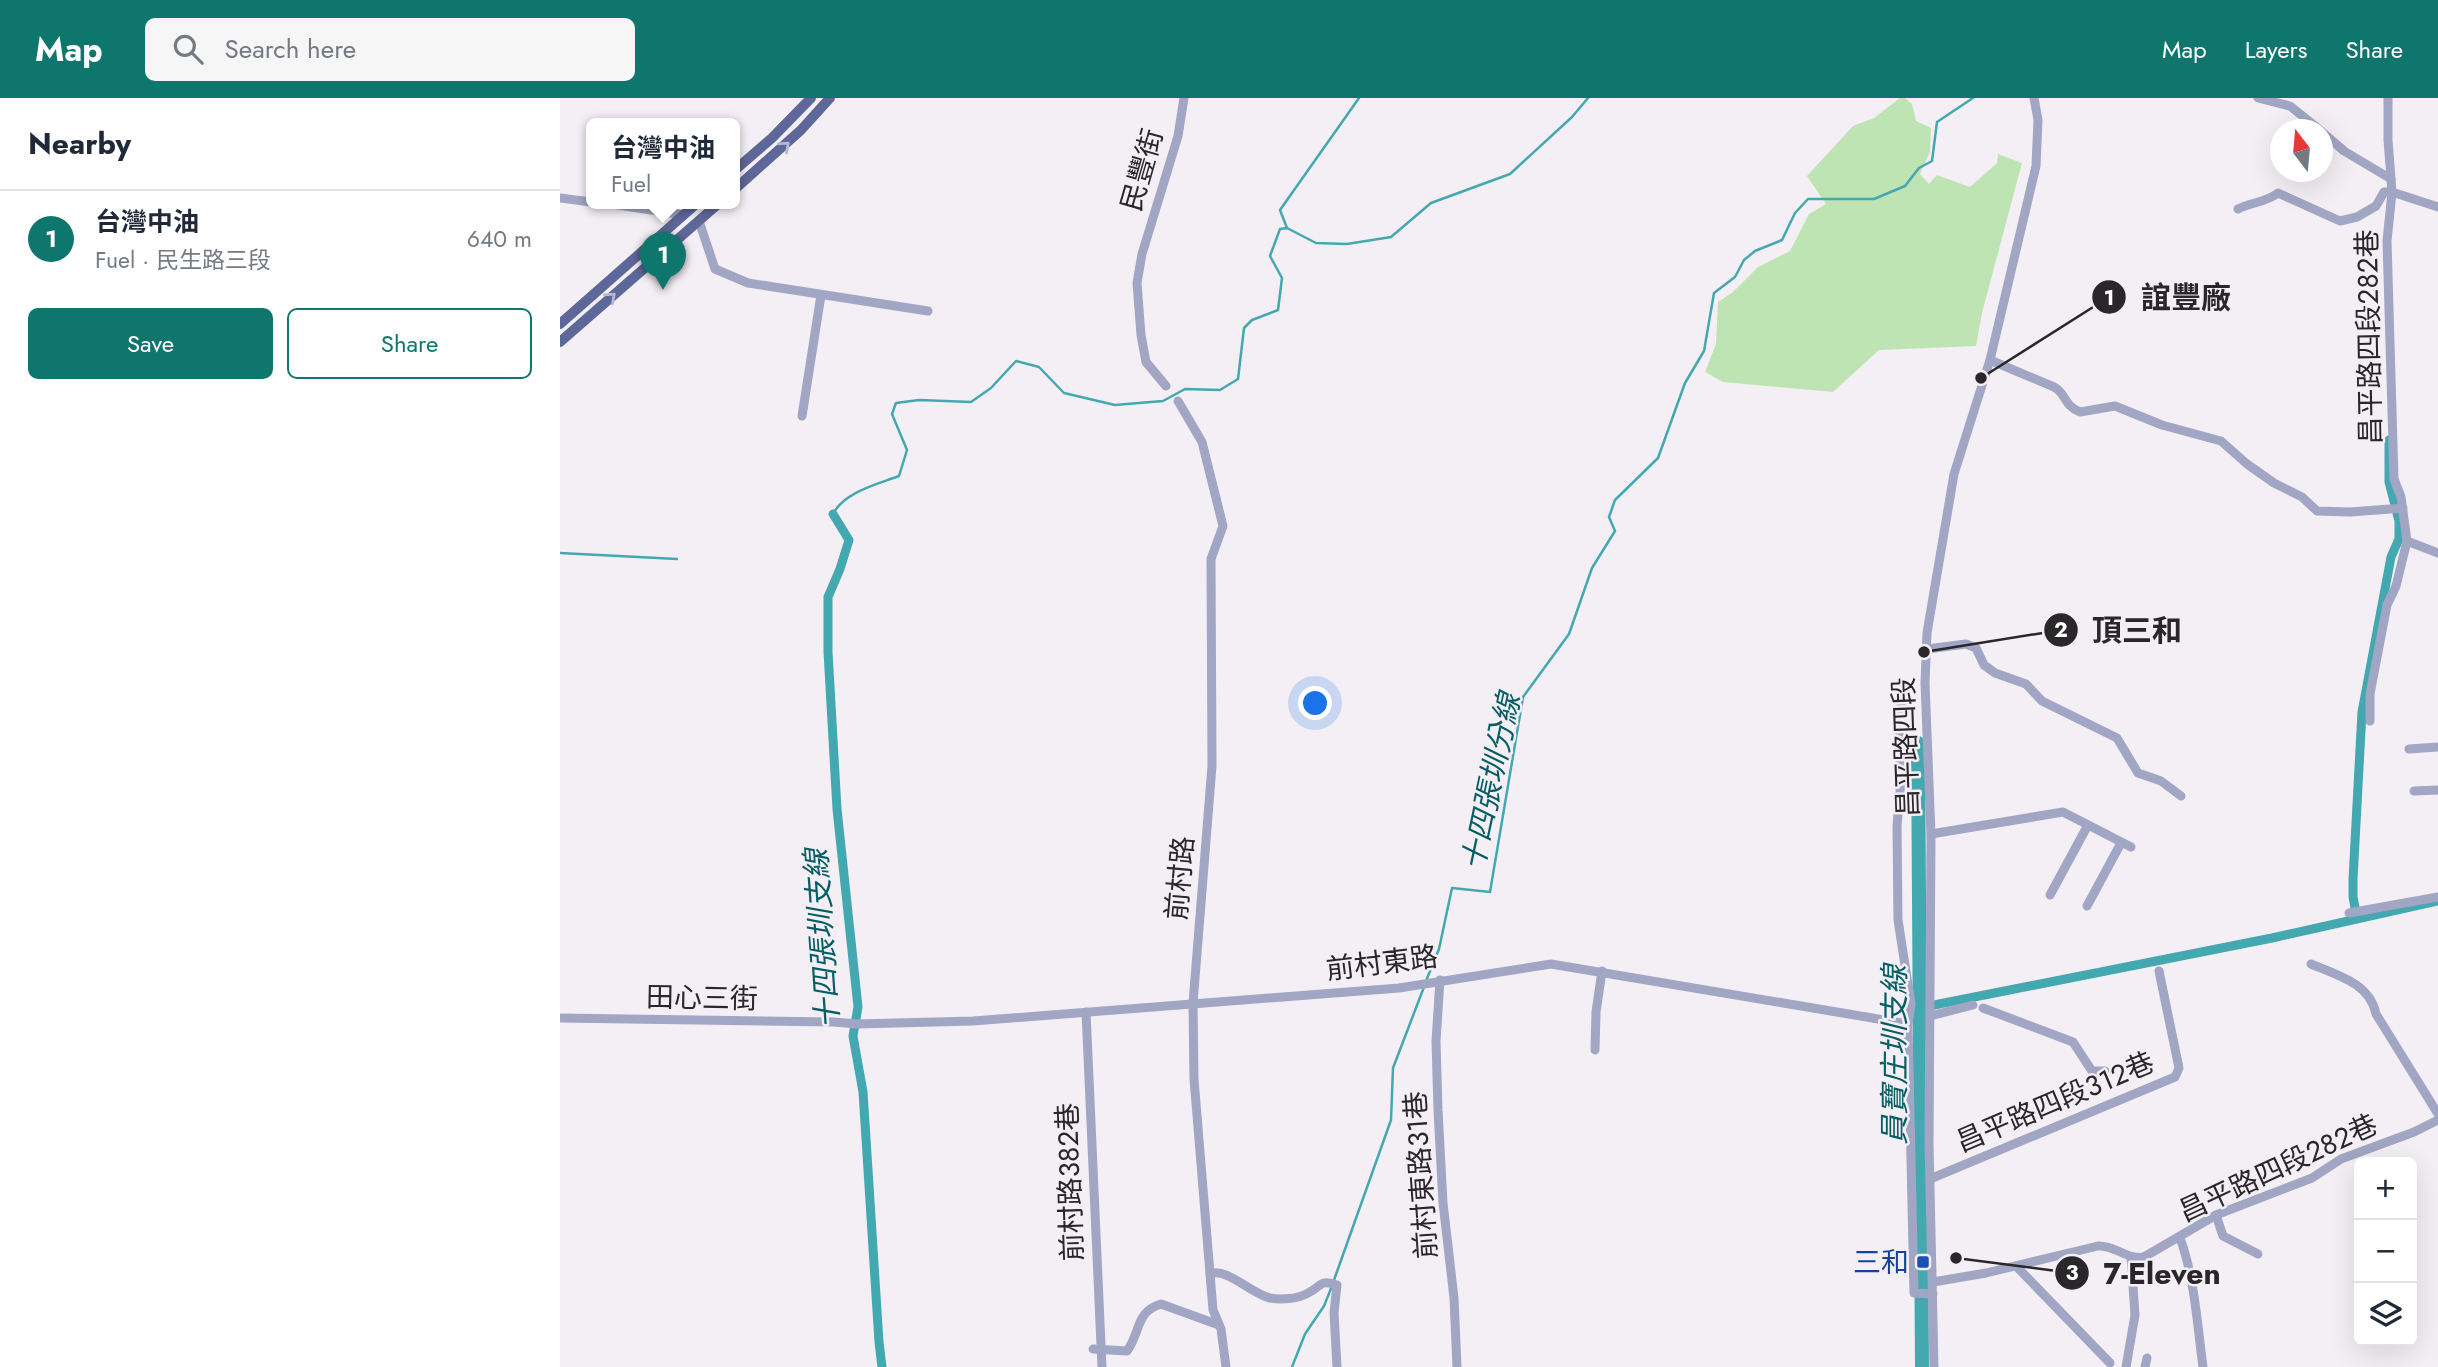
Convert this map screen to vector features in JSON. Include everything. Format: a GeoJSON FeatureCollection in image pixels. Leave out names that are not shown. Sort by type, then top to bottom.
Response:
{"type":"FeatureCollection","features":[{"type":"Feature","properties":{"kind":"main road"},"geometry":{"type":"LineString","coordinates":[[740,166],[811,98]]}},
{"type":"Feature","properties":{"kind":"main road"},"geometry":{"type":"LineString","coordinates":[[740,186],[802,130],[830,98]]}},
{"type":"Feature","properties":{"kind":"main road"},"geometry":{"type":"LineString","coordinates":[[560,324],[691,209]]}},
{"type":"Feature","properties":{"kind":"main road"},"geometry":{"type":"LineString","coordinates":[[560,342],[712,209]]}},
{"type":"Feature","properties":{"kind":"street","name":"民豐街"},"geometry":{"type":"LineString","coordinates":[[1166,386],[1146,362],[1137,283],[1142,254],[1178,136],[1184,98]]}},
{"type":"Feature","properties":{"kind":"street","name":"昌平路四段"},"geometry":{"type":"LineString","coordinates":[[1934,1367],[1930,1179],[1931,834],[1925,683],[1927,634],[1954,474],[1990,360],[2036,166],[2038,120],[2034,98]]}},
{"type":"Feature","properties":{"kind":"street"},"geometry":{"type":"LineString","coordinates":[[2258,98],[2290,106],[2306,119]]}},
{"type":"Feature","properties":{"kind":"street","name":"昌平路四段282巷"},"geometry":{"type":"LineString","coordinates":[[2388,98],[2392,192],[2387,241],[2394,479],[2401,497],[2407,541]]}},
{"type":"Feature","properties":{"kind":"street"},"geometry":{"type":"LineString","coordinates":[[2333,141],[2391,179]]}},
{"type":"Feature","properties":{"kind":"street"},"geometry":{"type":"LineString","coordinates":[[2238,209],[2272,198],[2278,193],[2340,220],[2357,217],[2376,206],[2384,192],[2392,192],[2438,207]]}},
{"type":"Feature","properties":{"kind":"street"},"geometry":{"type":"LineString","coordinates":[[560,198],[586,201]]}},
{"type":"Feature","properties":{"kind":"street"},"geometry":{"type":"LineString","coordinates":[[645,209],[684,215]]}},
{"type":"Feature","properties":{"kind":"street"},"geometry":{"type":"LineString","coordinates":[[699,221],[715,269],[748,283],[928,311]]}},
{"type":"Feature","properties":{"kind":"street"},"geometry":{"type":"LineString","coordinates":[[802,416],[821,295]]}},
{"type":"Feature","properties":{"kind":"street"},"geometry":{"type":"LineString","coordinates":[[1990,360],[2060,390],[2066,403],[2080,412],[2115,406],[2162,425],[2221,441],[2247,464],[2274,483],[2302,497],[2317,511],[2350,512],[2403,508]]}},
{"type":"Feature","properties":{"kind":"street","name":"前村路"},"geometry":{"type":"LineString","coordinates":[[1178,401],[1202,442],[1223,526],[1211,559],[1212,766],[1193,1003],[1194,1079],[1213,1310],[1219,1325],[1226,1367]]}},
{"type":"Feature","properties":{"kind":"street"},"geometry":{"type":"LineString","coordinates":[[2370,721],[2370,694],[2386,605],[2396,586],[2407,541],[2438,553]]}},
{"type":"Feature","properties":{"kind":"street"},"geometry":{"type":"LineString","coordinates":[[1927,649],[1966,644],[1976,648],[1984,665],[1995,673],[2026,684],[2042,701],[2117,738],[2138,772],[2161,781],[2181,796]]}},
{"type":"Feature","properties":{"kind":"street"},"geometry":{"type":"LineString","coordinates":[[1902,687],[1899,737],[1901,780],[1897,826],[1898,920],[1910,1004],[1908,1024],[1914,1293],[1933,1294]]}},
{"type":"Feature","properties":{"kind":"street"},"geometry":{"type":"LineString","coordinates":[[2409,749],[2438,747]]}},
{"type":"Feature","properties":{"kind":"street"},"geometry":{"type":"LineString","coordinates":[[2414,791],[2438,790]]}},
{"type":"Feature","properties":{"kind":"street"},"geometry":{"type":"LineString","coordinates":[[1931,834],[2063,812],[2131,847]]}},
{"type":"Feature","properties":{"kind":"street"},"geometry":{"type":"LineString","coordinates":[[2050,895],[2088,825]]}},
{"type":"Feature","properties":{"kind":"street"},"geometry":{"type":"LineString","coordinates":[[2087,906],[2121,843]]}},
{"type":"Feature","properties":{"kind":"street"},"geometry":{"type":"LineString","coordinates":[[2348,913],[2438,897]]}},
{"type":"Feature","properties":{"kind":"street","name":"前村東路"},"geometry":{"type":"LineString","coordinates":[[857,1024],[973,1021],[1399,988],[1552,964],[1908,1024]]}},
{"type":"Feature","properties":{"kind":"street"},"geometry":{"type":"LineString","coordinates":[[2311,964],[2366,990],[2374,1002],[2376,1014],[2438,1114]]}},
{"type":"Feature","properties":{"kind":"street"},"geometry":{"type":"LineString","coordinates":[[1595,1051],[1596,1012],[1602,971]]}},
{"type":"Feature","properties":{"kind":"street","name":"昌平路四段312巷"},"geometry":{"type":"LineString","coordinates":[[1930,1179],[2175,1077],[2179,1069],[2159,971]]}},
{"type":"Feature","properties":{"kind":"street","name":"前村東路31巷"},"geometry":{"type":"LineString","coordinates":[[1440,980],[1436,1041],[1438,1114],[1443,1203],[1454,1298],[1457,1367]]}},
{"type":"Feature","properties":{"kind":"street"},"geometry":{"type":"LineString","coordinates":[[1930,1016],[1978,1007],[2073,1042],[2092,1071],[2105,1071]]}},
{"type":"Feature","properties":{"kind":"street","name":"前村路382巷"},"geometry":{"type":"LineString","coordinates":[[1086,1012],[1097,1350],[1102,1367]]}},
{"type":"Feature","properties":{"kind":"street","name":"田心三街"},"geometry":{"type":"LineString","coordinates":[[560,1018],[857,1024]]}},
{"type":"Feature","properties":{"kind":"street","name":"昌平路四段282巷"},"geometry":{"type":"LineString","coordinates":[[2130,1257],[2144,1257],[2216,1215],[2312,1178],[2341,1159],[2414,1132],[2438,1120]]}},
{"type":"Feature","properties":{"kind":"street"},"geometry":{"type":"LineString","coordinates":[[2216,1215],[2223,1236],[2258,1254]]}},
{"type":"Feature","properties":{"kind":"street"},"geometry":{"type":"LineString","coordinates":[[2180,1238],[2190,1272],[2201,1367]]}},
{"type":"Feature","properties":{"kind":"street"},"geometry":{"type":"LineString","coordinates":[[1933,1282],[2107,1246],[2130,1257],[2135,1315],[2126,1367]]}},
{"type":"Feature","properties":{"kind":"street"},"geometry":{"type":"LineString","coordinates":[[2016,1266],[2110,1363]]}},
{"type":"Feature","properties":{"kind":"street"},"geometry":{"type":"LineString","coordinates":[[1210,1274],[1221,1272],[1262,1296],[1274,1299],[1310,1293],[1320,1283],[1337,1285],[1334,1313],[1337,1367]]}},
{"type":"Feature","properties":{"kind":"street"},"geometry":{"type":"LineString","coordinates":[[1097,1350],[1127,1351],[1143,1314],[1161,1304],[1219,1325]]}},
{"type":"Feature","properties":{"kind":"green space"},"geometry":{"type":"Polygon","coordinates":[[[1900,98],[1905,98],[1912,104],[1916,121],[1931,128],[1930,152],[1920,174],[1929,184],[1937,175],[1970,187],[1997,163],[1998,154],[2022,163],[1982,313],[1976,346],[1879,350],[1833,392],[1723,382],[1705,372],[1716,344],[1718,302],[1733,292],[1758,267],[1790,251],[1809,214],[1826,204],[1807,176],[1853,126],[1874,118],[1900,98]]]}},
{"type":"Feature","properties":{"kind":"waterway"},"geometry":{"type":"LineString","coordinates":[[1287,228],[1280,210],[1359,98]]}},
{"type":"Feature","properties":{"kind":"waterway"},"geometry":{"type":"LineString","coordinates":[[833,514],[838,506],[853,494],[899,476],[907,450],[892,414],[896,403],[919,400],[971,402],[991,388],[1016,361],[1039,367],[1064,393],[1115,405],[1163,401],[1185,389],[1220,390],[1238,379],[1244,328],[1252,320],[1278,310],[1282,278],[1270,256],[1280,229],[1287,228],[1316,243],[1347,244],[1391,237],[1431,203],[1510,174],[1572,117],[1588,98]]}},
{"type":"Feature","properties":{"kind":"waterway","name":"十四張圳分線"},"geometry":{"type":"LineString","coordinates":[[1426,981],[1439,949],[1452,888],[1490,892],[1523,697],[1569,634],[1592,568],[1615,531],[1609,517],[1615,500],[1658,458],[1685,383],[1704,351],[1714,293],[1735,277],[1744,260],[1755,251],[1782,240],[1795,213],[1808,199],[1874,199],[1905,186],[1919,168],[1932,161],[1937,122],[1973,98]]}},
{"type":"Feature","properties":{"kind":"waterway"},"geometry":{"type":"LineString","coordinates":[[2357,918],[2353,879],[2362,712],[2391,557],[2399,539],[2399,521],[2389,482],[2389,440]]}},
{"type":"Feature","properties":{"kind":"waterway","name":"十四張圳支線"},"geometry":{"type":"LineString","coordinates":[[833,514],[849,540],[828,597],[828,652],[837,809],[858,1007],[853,1036],[863,1092],[882,1367]]}},
{"type":"Feature","properties":{"kind":"waterway"},"geometry":{"type":"LineString","coordinates":[[560,553],[677,559]]}},
{"type":"Feature","properties":{"kind":"waterway","name":"員寶庄圳支線"},"geometry":{"type":"LineString","coordinates":[[1918,743],[1922,1367]]}},
{"type":"Feature","properties":{"kind":"waterway"},"geometry":{"type":"LineString","coordinates":[[1919,1008],[2272,938],[2438,901]]}},
{"type":"Feature","properties":{"kind":"waterway","name":"十四張圳分線"},"geometry":{"type":"LineString","coordinates":[[1334,1280],[1391,1120],[1393,1068],[1424,987]]}},
{"type":"Feature","properties":{"kind":"waterway","name":"十四張圳分線"},"geometry":{"type":"LineString","coordinates":[[1292,1367],[1305,1334],[1324,1306],[1332,1286]]}},
{"type":"Feature","properties":{"kind":"place","name":"台灣中油"},"geometry":{"type":"Point","coordinates":[663,290]}},
{"type":"Feature","properties":{"kind":"place","name":"誼豐廠"},"geometry":{"type":"Point","coordinates":[1981,378]}},
{"type":"Feature","properties":{"kind":"place","name":"頂三和"},"geometry":{"type":"Point","coordinates":[1924,652]}},
{"type":"Feature","properties":{"kind":"place","name":"7-Eleven"},"geometry":{"type":"Point","coordinates":[1956,1258]}},
{"type":"Feature","properties":{"kind":"place","name":"三和"},"geometry":{"type":"Point","coordinates":[1923,1262]}}]}
